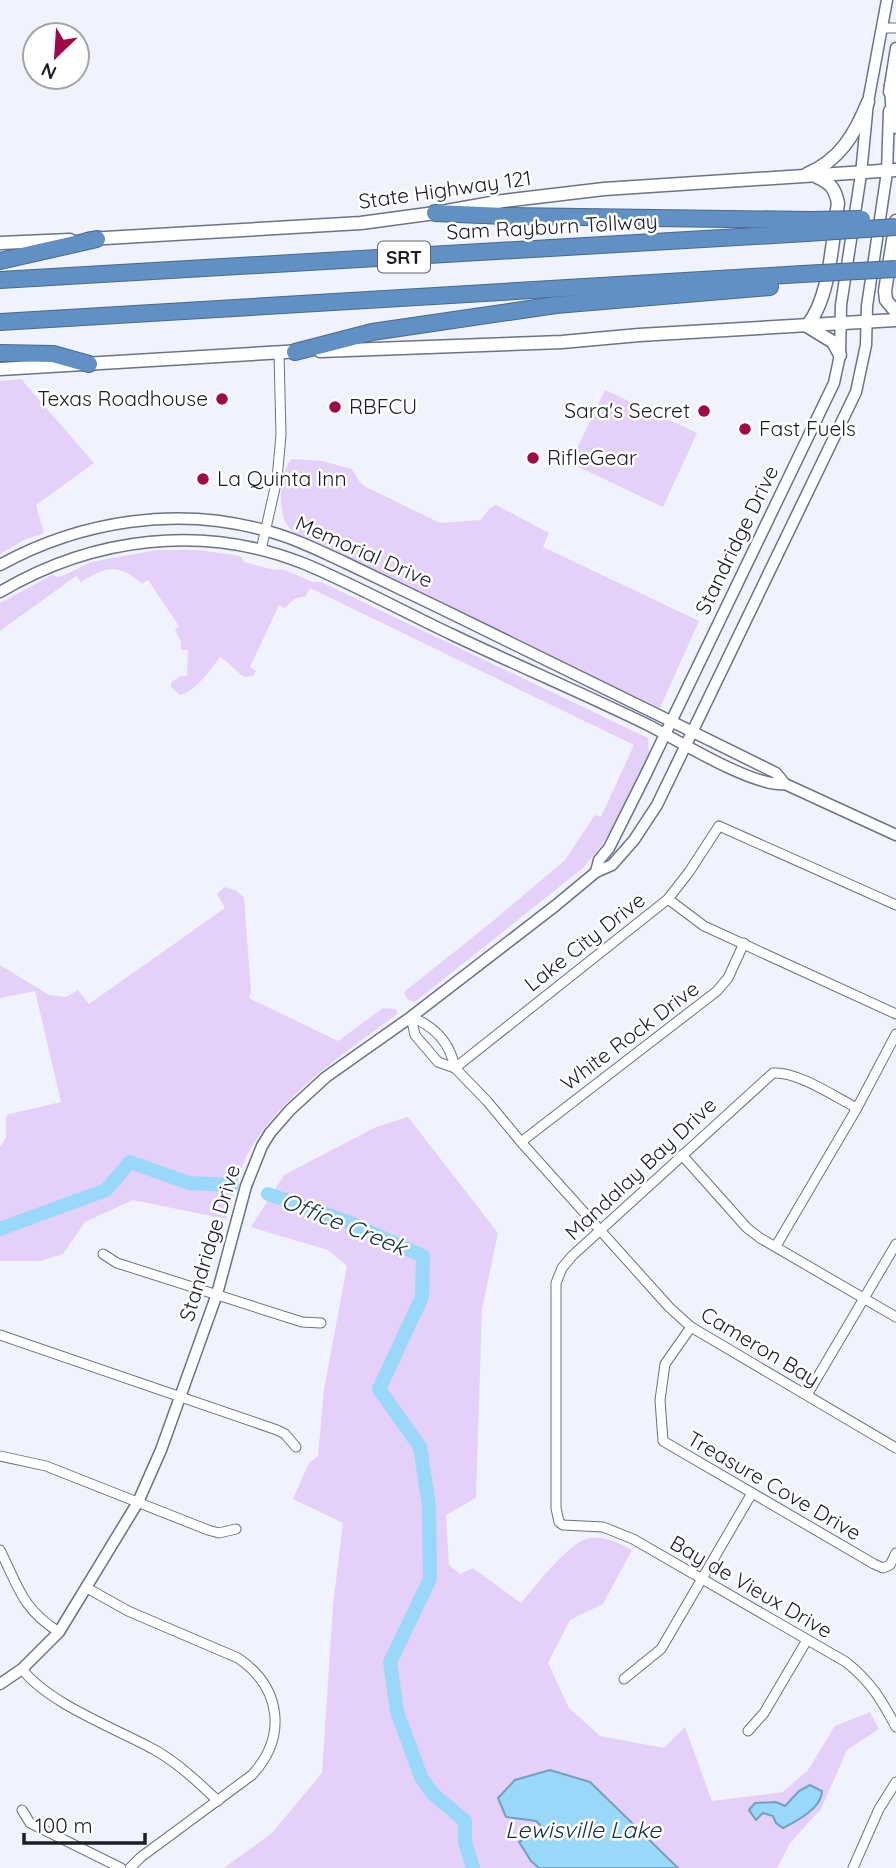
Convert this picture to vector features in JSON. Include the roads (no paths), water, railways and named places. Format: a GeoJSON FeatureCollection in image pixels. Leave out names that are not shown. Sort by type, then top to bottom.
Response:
{"type":"FeatureCollection","features":[{"type":"Feature","properties":{"kind":"highway"},"geometry":{"type":"LineString","coordinates":[[435,213],[809,226]]}},
{"type":"Feature","properties":{"kind":"highway","name":"Sam Rayburn Tollway"},"geometry":{"type":"LineString","coordinates":[[0,280],[809,226],[896,224]]}},
{"type":"Feature","properties":{"kind":"highway"},"geometry":{"type":"LineString","coordinates":[[0,261],[97,239]]}},
{"type":"Feature","properties":{"kind":"highway","name":"SRT"},"geometry":{"type":"LineString","coordinates":[[0,322],[801,279],[896,269]]}},
{"type":"Feature","properties":{"kind":"highway"},"geometry":{"type":"LineString","coordinates":[[287,352],[372,332],[556,305],[801,279]]}},
{"type":"Feature","properties":{"kind":"highway"},"geometry":{"type":"LineString","coordinates":[[0,353],[53,354],[89,364]]}},
{"type":"Feature","properties":{"kind":"main road"},"geometry":{"type":"LineString","coordinates":[[891,85],[896,127]]}},
{"type":"Feature","properties":{"kind":"main road"},"geometry":{"type":"LineString","coordinates":[[808,176],[841,151],[857,129],[869,102]]}},
{"type":"Feature","properties":{"kind":"main road","name":"State Highway 121"},"geometry":{"type":"LineString","coordinates":[[0,243],[361,223],[503,201],[604,189],[891,171]]}},
{"type":"Feature","properties":{"kind":"main road"},"geometry":{"type":"LineString","coordinates":[[807,326],[816,315],[823,295],[838,203],[835,190],[827,181],[808,176]]}},
{"type":"Feature","properties":{"kind":"main road"},"geometry":{"type":"LineString","coordinates":[[896,224],[886,291],[886,300],[896,312]]}},
{"type":"Feature","properties":{"kind":"main road"},"geometry":{"type":"LineString","coordinates":[[0,369],[287,352],[562,342],[896,320]]}},
{"type":"Feature","properties":{"kind":"main road"},"geometry":{"type":"LineString","coordinates":[[807,326],[834,342],[840,355]]}},
{"type":"Feature","properties":{"kind":"street","name":"Standridge Drive"},"geometry":{"type":"LineString","coordinates":[[596,872],[599,860],[608,848],[665,733],[834,383],[840,355],[841,305],[869,102],[887,0]]}},
{"type":"Feature","properties":{"kind":"street"},"geometry":{"type":"LineString","coordinates":[[882,28],[896,28]]}},
{"type":"Feature","properties":{"kind":"street","name":"Standridge Drive"},"geometry":{"type":"LineString","coordinates":[[0,1684],[22,1669],[59,1632],[138,1502],[162,1450],[182,1395],[217,1294],[246,1186],[270,1133],[297,1103],[326,1077],[411,1017],[596,872],[612,865],[634,840],[657,805],[856,392],[862,368],[866,323],[891,171],[891,85],[896,48]]}},
{"type":"Feature","properties":{"kind":"street"},"geometry":{"type":"LineString","coordinates":[[261,550],[277,479],[287,352]]}},
{"type":"Feature","properties":{"kind":"street"},"geometry":{"type":"LineString","coordinates":[[789,478],[810,487]]}},
{"type":"Feature","properties":{"kind":"street","name":"Memorial Drive"},"geometry":{"type":"LineString","coordinates":[[0,565],[27,550],[63,536],[134,521],[181,519],[266,530],[306,545],[405,591],[671,720],[776,772],[785,785]]}},
{"type":"Feature","properties":{"kind":"street","name":"Memorial Drive"},"geometry":{"type":"LineString","coordinates":[[0,592],[51,566],[104,548],[191,539],[261,550],[304,564],[773,785],[785,785]]}},
{"type":"Feature","properties":{"kind":"street"},"geometry":{"type":"LineString","coordinates":[[785,785],[896,835]]}},
{"type":"Feature","properties":{"kind":"street","name":"Lake City Drive"},"geometry":{"type":"LineString","coordinates":[[455,1068],[668,899],[719,826],[896,905]]}},
{"type":"Feature","properties":{"kind":"street"},"geometry":{"type":"LineString","coordinates":[[668,899],[704,926],[896,1014]]}},
{"type":"Feature","properties":{"kind":"street","name":"White Rock Drive"},"geometry":{"type":"LineString","coordinates":[[521,1142],[717,991],[728,978],[744,943]]}},
{"type":"Feature","properties":{"kind":"street","name":"Cameron Bay"},"geometry":{"type":"LineString","coordinates":[[411,1017],[429,1024],[452,1052],[455,1068]]}},
{"type":"Feature","properties":{"kind":"street","name":"Cameron Bay"},"geometry":{"type":"LineString","coordinates":[[411,1017],[415,1035],[438,1062],[455,1068],[487,1101],[669,1307],[691,1327],[896,1448]]}},
{"type":"Feature","properties":{"kind":"street"},"geometry":{"type":"LineString","coordinates":[[776,1246],[857,1108],[896,1034]]}},
{"type":"Feature","properties":{"kind":"street","name":"Mandalay Bay Drive"},"geometry":{"type":"LineString","coordinates":[[559,1522],[556,1508],[556,1283],[562,1268],[599,1229],[773,1073],[791,1075],[857,1108]]}},
{"type":"Feature","properties":{"kind":"street"},"geometry":{"type":"LineString","coordinates":[[682,1155],[747,1228],[760,1238],[896,1317]]}},
{"type":"Feature","properties":{"kind":"street"},"geometry":{"type":"LineString","coordinates":[[807,1395],[896,1244]]}},
{"type":"Feature","properties":{"kind":"street"},"geometry":{"type":"LineString","coordinates":[[103,1254],[117,1263],[302,1322],[321,1323]]}},
{"type":"Feature","properties":{"kind":"street","name":"Treasure Cove Drive"},"geometry":{"type":"LineString","coordinates":[[691,1327],[665,1364],[660,1400],[663,1441],[883,1568],[890,1565],[896,1553]]}},
{"type":"Feature","properties":{"kind":"street"},"geometry":{"type":"LineString","coordinates":[[0,1335],[182,1395],[277,1430],[285,1434],[296,1447]]}},
{"type":"Feature","properties":{"kind":"street"},"geometry":{"type":"LineString","coordinates":[[0,1456],[46,1466],[208,1530],[219,1533],[236,1529]]}},
{"type":"Feature","properties":{"kind":"street"},"geometry":{"type":"LineString","coordinates":[[624,1679],[661,1649],[752,1493]]}},
{"type":"Feature","properties":{"kind":"street","name":"Bay de Vieux Drive"},"geometry":{"type":"LineString","coordinates":[[559,1522],[573,1527],[603,1527],[617,1532],[846,1662],[866,1678],[893,1712],[896,1727]]}},
{"type":"Feature","properties":{"kind":"street"},"geometry":{"type":"LineString","coordinates":[[0,1550],[28,1605],[41,1620],[59,1632]]}},
{"type":"Feature","properties":{"kind":"street"},"geometry":{"type":"LineString","coordinates":[[88,1588],[128,1612],[239,1658],[253,1668],[267,1685],[274,1706],[275,1737],[262,1764],[252,1775],[130,1868]]}},
{"type":"Feature","properties":{"kind":"street"},"geometry":{"type":"LineString","coordinates":[[748,1731],[764,1713],[807,1640]]}},
{"type":"Feature","properties":{"kind":"street"},"geometry":{"type":"LineString","coordinates":[[22,1669],[31,1681],[64,1703],[174,1762],[218,1801]]}},
{"type":"Feature","properties":{"kind":"street"},"geometry":{"type":"LineString","coordinates":[[853,1868],[879,1809],[896,1782]]}},
{"type":"Feature","properties":{"kind":"street"},"geometry":{"type":"LineString","coordinates":[[22,1810],[30,1823],[121,1868]]}},
{"type":"Feature","properties":{"kind":"water","name":"Lewisville Lake"},"geometry":{"type":"Polygon","coordinates":[[[550,1770],[590,1782],[678,1868],[539,1868],[519,1842],[544,1829],[536,1821],[506,1817],[498,1798],[515,1780],[550,1770]]]}},
{"type":"Feature","properties":{"kind":"water"},"geometry":{"type":"Polygon","coordinates":[[[810,1785],[822,1791],[818,1803],[808,1813],[783,1828],[776,1823],[773,1816],[763,1813],[756,1820],[749,1810],[755,1803],[776,1802],[785,1806],[799,1791],[810,1785]]]}},
{"type":"Feature","properties":{"kind":"waterway","name":"Office Creek"},"geometry":{"type":"LineString","coordinates":[[0,1229],[106,1190],[130,1162],[189,1183],[232,1185]]}},
{"type":"Feature","properties":{"kind":"waterway","name":"Office Creek"},"geometry":{"type":"LineString","coordinates":[[268,1194],[346,1221],[423,1256],[422,1297],[379,1389],[420,1447],[429,1506],[430,1579],[390,1662],[397,1712],[421,1777],[433,1794],[465,1821],[465,1842],[473,1868]]}},
{"type":"Feature","properties":{"kind":"place","name":"Texas Roadhouse"},"geometry":{"type":"Point","coordinates":[222,399]}},
{"type":"Feature","properties":{"kind":"place","name":"RBFCU"},"geometry":{"type":"Point","coordinates":[335,407]}},
{"type":"Feature","properties":{"kind":"place","name":"Sara's Secret"},"geometry":{"type":"Point","coordinates":[704,411]}},
{"type":"Feature","properties":{"kind":"place","name":"Fast Fuels"},"geometry":{"type":"Point","coordinates":[745,429]}},
{"type":"Feature","properties":{"kind":"place","name":"RifleGear"},"geometry":{"type":"Point","coordinates":[533,458]}},
{"type":"Feature","properties":{"kind":"place","name":"La Quinta Inn"},"geometry":{"type":"Point","coordinates":[203,479]}}]}
